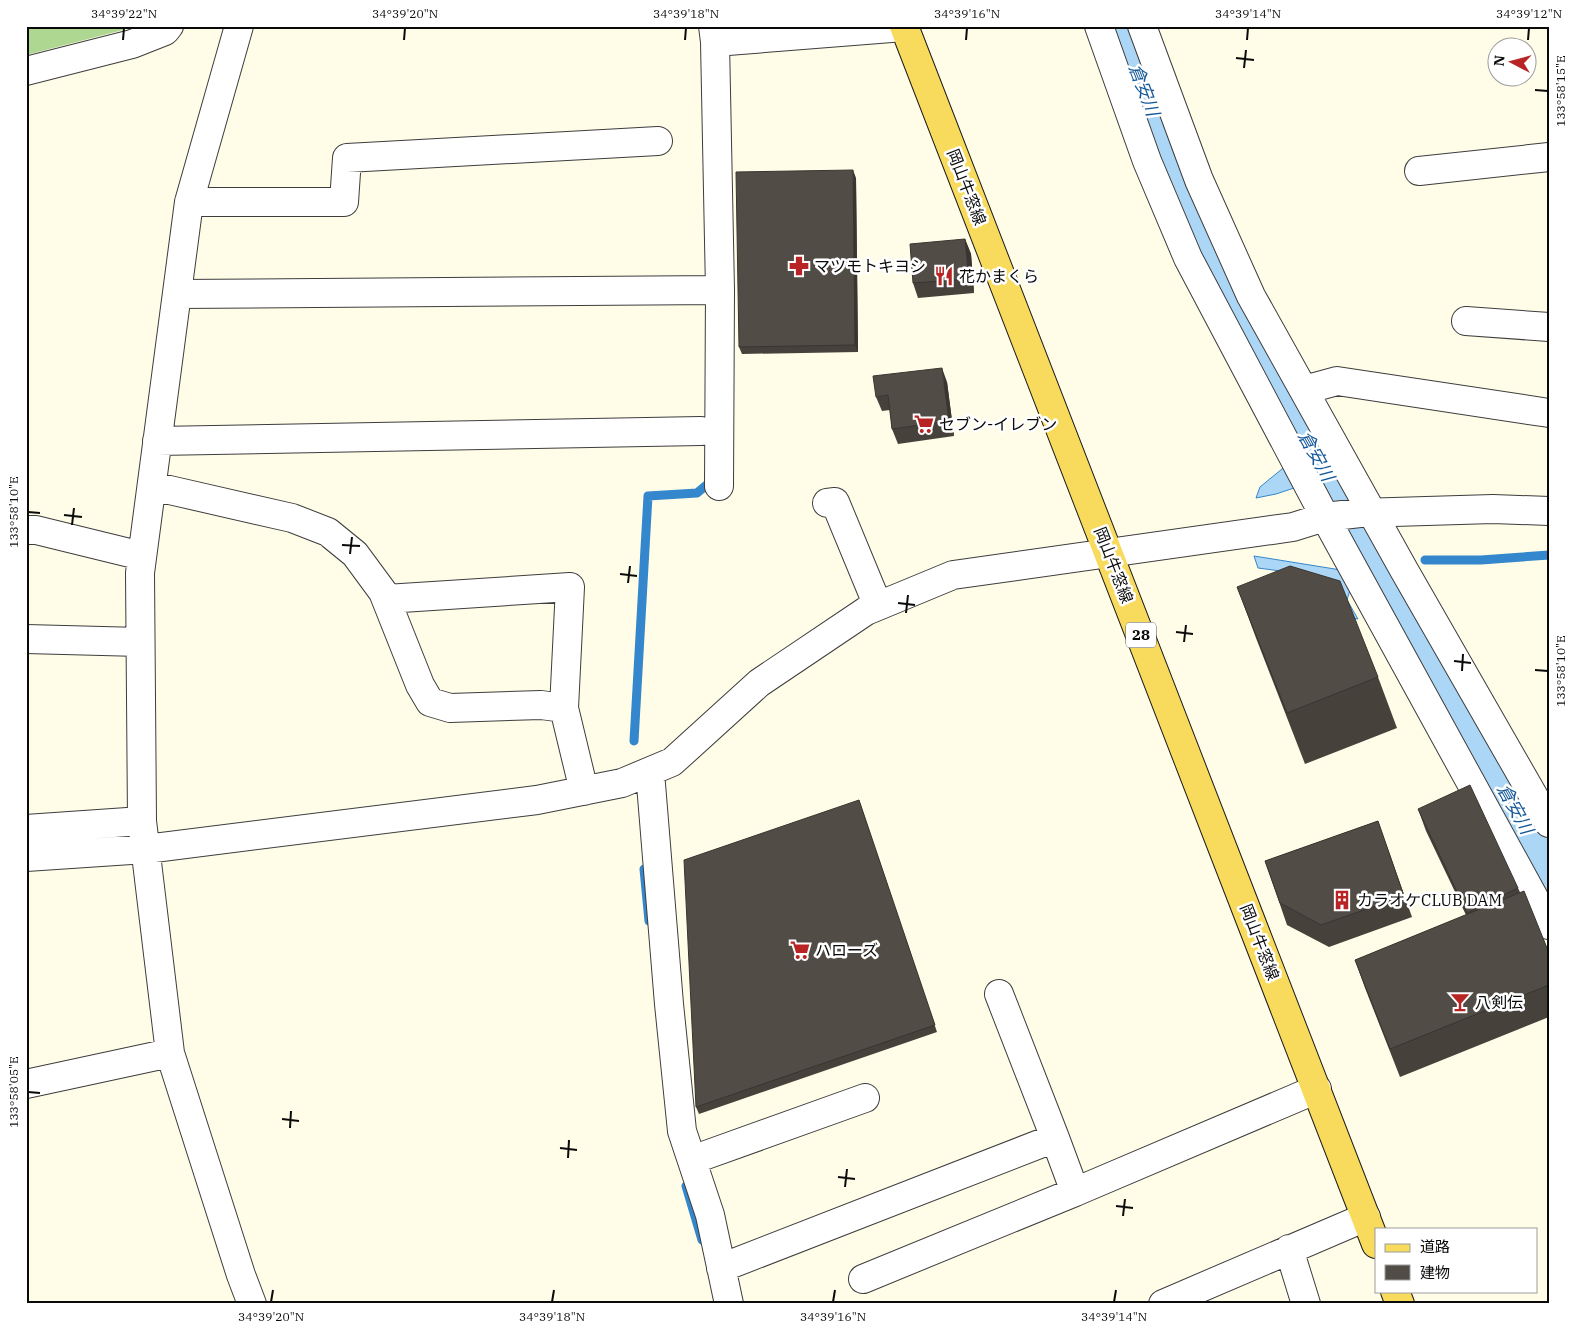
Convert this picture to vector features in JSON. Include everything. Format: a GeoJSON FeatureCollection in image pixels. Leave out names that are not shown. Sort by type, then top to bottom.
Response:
{"type":"FeatureCollection","features":[{"type":"Feature","properties":{"kind":"main road","name":"岡山牛窓線"},"geometry":{"type":"LineString","coordinates":[[904,27],[1375,1241]]}},
{"type":"Feature","properties":{"kind":"main road"},"geometry":{"type":"LineString","coordinates":[[1395,1292],[1400,1304]]}},
{"type":"Feature","properties":{"kind":"street"},"geometry":{"type":"LineString","coordinates":[[26,71],[132,44],[166,31],[169,26]]}},
{"type":"Feature","properties":{"kind":"street"},"geometry":{"type":"LineString","coordinates":[[239,26],[189,202],[140,573],[140,642],[142,821],[170,1053],[252,1304]]}},
{"type":"Feature","properties":{"kind":"street"},"geometry":{"type":"LineString","coordinates":[[1100,26],[1147,161],[1188,258],[1299,467],[1404,570],[1549,823]]}},
{"type":"Feature","properties":{"kind":"street"},"geometry":{"type":"LineString","coordinates":[[1142,26],[1199,180],[1251,296],[1304,390],[1348,514],[1549,925]]}},
{"type":"Feature","properties":{"kind":"street"},"geometry":{"type":"LineString","coordinates":[[718,486],[714,290],[714,34],[904,27]]}},
{"type":"Feature","properties":{"kind":"street"},"geometry":{"type":"LineString","coordinates":[[189,202],[344,202],[347,158],[658,141]]}},
{"type":"Feature","properties":{"kind":"street"},"geometry":{"type":"LineString","coordinates":[[1419,172],[1549,157]]}},
{"type":"Feature","properties":{"kind":"street"},"geometry":{"type":"LineString","coordinates":[[177,294],[714,290]]}},
{"type":"Feature","properties":{"kind":"street"},"geometry":{"type":"LineString","coordinates":[[1466,321],[1549,327]]}},
{"type":"Feature","properties":{"kind":"street"},"geometry":{"type":"LineString","coordinates":[[1304,390],[1336,381],[1549,413]]}},
{"type":"Feature","properties":{"kind":"street"},"geometry":{"type":"LineString","coordinates":[[157,441],[700,431]]}},
{"type":"Feature","properties":{"kind":"street"},"geometry":{"type":"LineString","coordinates":[[152,486],[292,518],[328,532],[355,554],[383,592],[420,685],[430,702],[450,708],[541,704],[564,708]]}},
{"type":"Feature","properties":{"kind":"street"},"geometry":{"type":"LineString","coordinates":[[826,503],[835,502],[878,606]]}},
{"type":"Feature","properties":{"kind":"street"},"geometry":{"type":"LineString","coordinates":[[26,857],[146,848],[537,800],[622,783],[672,762],[759,683],[866,611],[954,575],[1293,527],[1348,514],[1493,510],[1549,511]]}},
{"type":"Feature","properties":{"kind":"street"},"geometry":{"type":"LineString","coordinates":[[26,530],[36,530],[142,556]]}},
{"type":"Feature","properties":{"kind":"street"},"geometry":{"type":"LineString","coordinates":[[386,599],[570,587],[564,708],[584,790]]}},
{"type":"Feature","properties":{"kind":"street"},"geometry":{"type":"LineString","coordinates":[[26,639],[140,642]]}},
{"type":"Feature","properties":{"kind":"street"},"geometry":{"type":"LineString","coordinates":[[650,772],[669,1004],[682,1131],[710,1215],[729,1304]]}},
{"type":"Feature","properties":{"kind":"street"},"geometry":{"type":"LineString","coordinates":[[26,829],[142,821]]}},
{"type":"Feature","properties":{"kind":"street"},"geometry":{"type":"LineString","coordinates":[[999,994],[1075,1192]]}},
{"type":"Feature","properties":{"kind":"street"},"geometry":{"type":"LineString","coordinates":[[26,1084],[170,1053]]}},
{"type":"Feature","properties":{"kind":"street"},"geometry":{"type":"LineString","coordinates":[[863,1279],[1317,1090]]}},
{"type":"Feature","properties":{"kind":"street"},"geometry":{"type":"LineString","coordinates":[[692,1160],[865,1098]]}},
{"type":"Feature","properties":{"kind":"street"},"geometry":{"type":"LineString","coordinates":[[721,1268],[1055,1138]]}},
{"type":"Feature","properties":{"kind":"street"},"geometry":{"type":"LineString","coordinates":[[1162,1304],[1366,1217]]}},
{"type":"Feature","properties":{"kind":"street"},"geometry":{"type":"LineString","coordinates":[[1289,1249],[1306,1304]]}},
{"type":"Feature","properties":{"kind":"green space"},"geometry":{"type":"Polygon","coordinates":[[[26,26],[128,26],[123,30],[26,55],[26,26]]]}},
{"type":"Feature","properties":{"kind":"water"},"geometry":{"type":"Polygon","coordinates":[[[1288,464],[1294,488],[1256,498],[1260,487],[1288,464]]]}},
{"type":"Feature","properties":{"kind":"water"},"geometry":{"type":"Polygon","coordinates":[[[1254,556],[1341,570],[1350,590],[1347,600],[1358,619],[1342,616],[1303,574],[1258,568],[1254,556]]]}},
{"type":"Feature","properties":{"kind":"building","name":"マツモトキヨシ"},"geometry":{"type":"Polygon","coordinates":[[[853,170],[855,345],[739,347],[736,172],[853,170]]]}},
{"type":"Feature","properties":{"kind":"building"},"geometry":{"type":"Polygon","coordinates":[[[965,239],[969,279],[913,283],[910,244],[965,239]]]}},
{"type":"Feature","properties":{"kind":"building","name":"セブン-イレブン"},"geometry":{"type":"Polygon","coordinates":[[[942,368],[949,421],[892,429],[888,395],[876,397],[873,376],[942,368]]]}},
{"type":"Feature","properties":{"kind":"building"},"geometry":{"type":"Polygon","coordinates":[[[1290,566],[1340,581],[1378,677],[1287,713],[1237,587],[1290,566]]]}},
{"type":"Feature","properties":{"kind":"building"},"geometry":{"type":"Polygon","coordinates":[[[1470,785],[1518,888],[1467,913],[1418,809],[1470,785]]]}},
{"type":"Feature","properties":{"kind":"building","name":"ハローズ"},"geometry":{"type":"Polygon","coordinates":[[[859,800],[935,1025],[696,1107],[684,860],[859,800]]]}},
{"type":"Feature","properties":{"kind":"building","name":"カラオケCLUB DAM"},"geometry":{"type":"Polygon","coordinates":[[[1378,821],[1404,896],[1321,925],[1280,903],[1265,861],[1378,821]]]}},
{"type":"Feature","properties":{"kind":"building","name":"八剣伝"},"geometry":{"type":"Polygon","coordinates":[[[1524,891],[1549,953],[1549,985],[1390,1049],[1355,960],[1524,891]]]}},
{"type":"Feature","properties":{"kind":"waterway","name":"倉安川"},"geometry":{"type":"LineString","coordinates":[[1120,26],[1195,226],[1230,304],[1337,488],[1380,572],[1549,868]]}},
{"type":"Feature","properties":{"kind":"waterway"},"geometry":{"type":"LineString","coordinates":[[1291,408],[1306,401]]}},
{"type":"Feature","properties":{"kind":"waterway"},"geometry":{"type":"LineString","coordinates":[[1300,466],[1317,454]]}},
{"type":"Feature","properties":{"kind":"waterway"},"geometry":{"type":"LineString","coordinates":[[634,741],[648,496],[697,493],[709,483],[710,477]]}},
{"type":"Feature","properties":{"kind":"waterway"},"geometry":{"type":"LineString","coordinates":[[1425,560],[1481,560],[1549,555]]}},
{"type":"Feature","properties":{"kind":"waterway"},"geometry":{"type":"LineString","coordinates":[[1380,572],[1392,569]]}},
{"type":"Feature","properties":{"kind":"waterway"},"geometry":{"type":"LineString","coordinates":[[644,869],[649,921]]}},
{"type":"Feature","properties":{"kind":"waterway"},"geometry":{"type":"LineString","coordinates":[[686,1186],[702,1240]]}},
{"type":"Feature","properties":{"kind":"place","name":"マツモトキヨシ"},"geometry":{"type":"Point","coordinates":[799,266]}},
{"type":"Feature","properties":{"kind":"place","name":"花かまくら"},"geometry":{"type":"Point","coordinates":[944,276]}},
{"type":"Feature","properties":{"kind":"place","name":"セブン-イレブン"},"geometry":{"type":"Point","coordinates":[924,424]}},
{"type":"Feature","properties":{"kind":"place","name":"カラオケCLUB DAM"},"geometry":{"type":"Point","coordinates":[1342,900]}},
{"type":"Feature","properties":{"kind":"place","name":"ハローズ"},"geometry":{"type":"Point","coordinates":[800,950]}},
{"type":"Feature","properties":{"kind":"place","name":"八剣伝"},"geometry":{"type":"Point","coordinates":[1460,1002]}}]}
